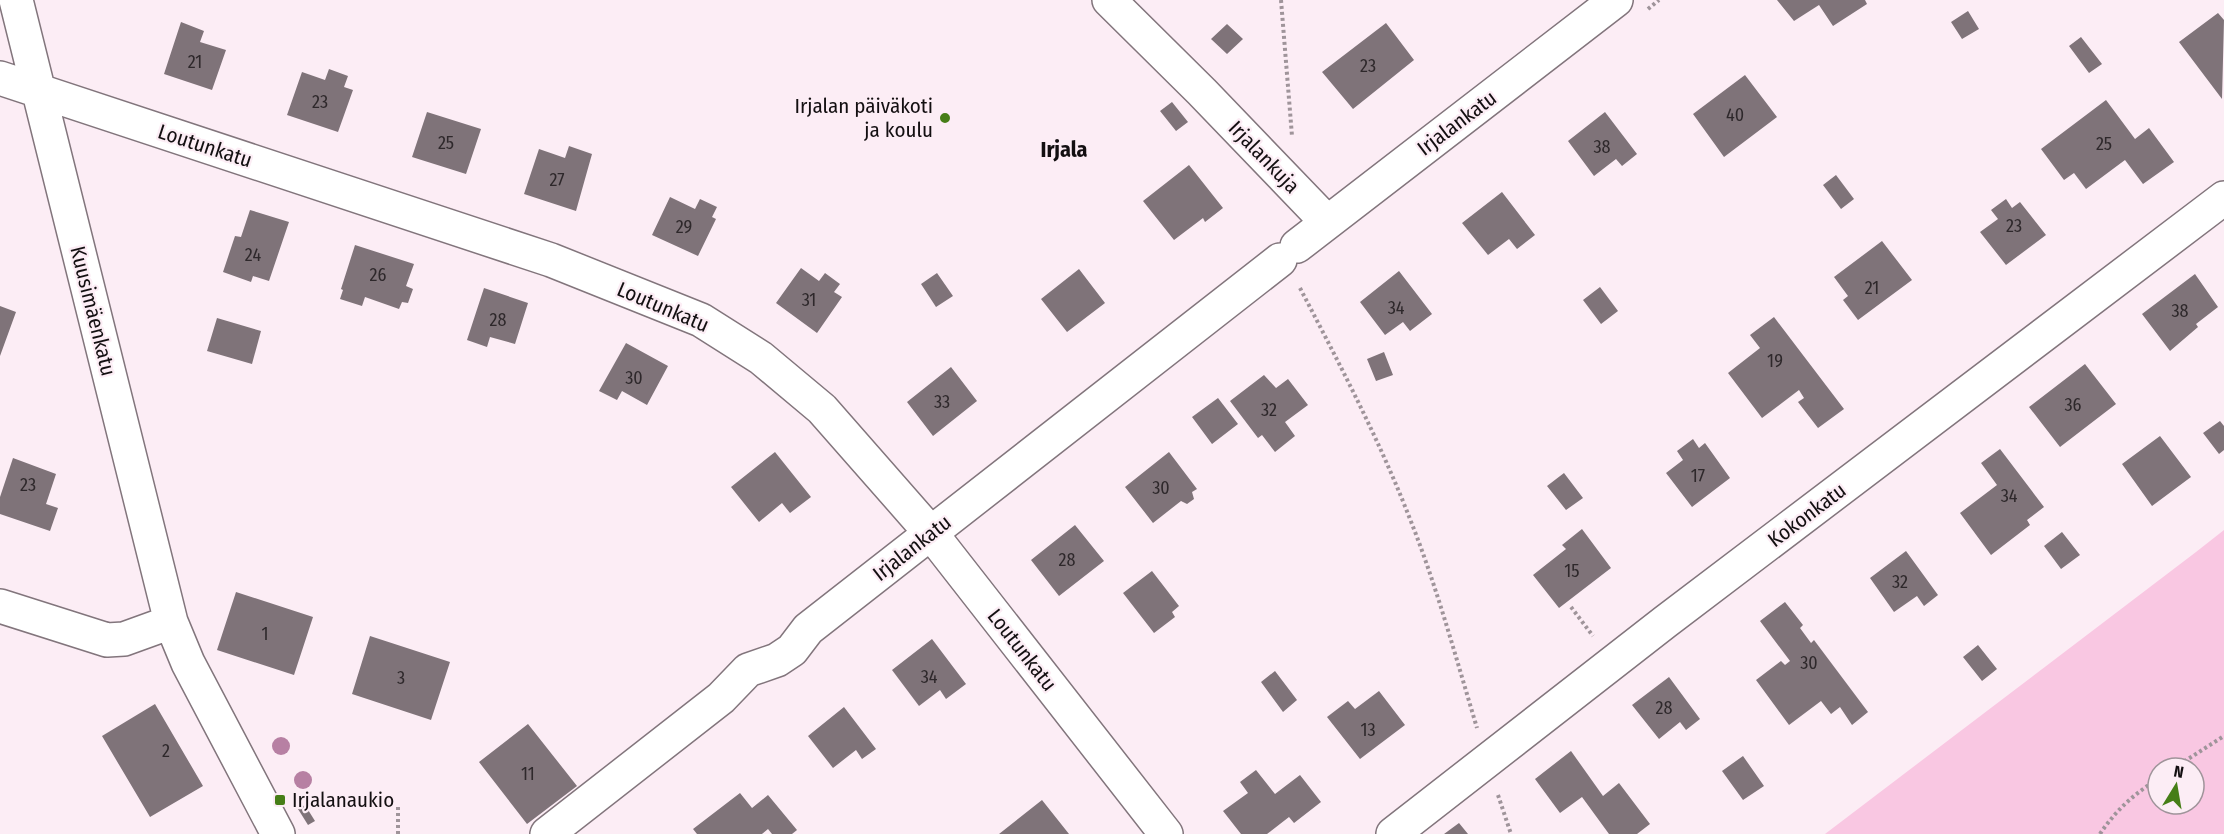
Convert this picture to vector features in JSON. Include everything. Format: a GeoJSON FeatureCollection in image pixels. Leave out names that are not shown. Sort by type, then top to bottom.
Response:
{"type":"FeatureCollection","features":[{"type":"Feature","properties":{"kind":"street","name":"Kuusimäenkatu"},"geometry":{"type":"LineString","coordinates":[[16,0],[171,622]]}},
{"type":"Feature","properties":{"kind":"street","name":"Irjalankuja"},"geometry":{"type":"LineString","coordinates":[[1108,0],[1202,92],[1327,222]]}},
{"type":"Feature","properties":{"kind":"street","name":"Irjalankatu"},"geometry":{"type":"LineString","coordinates":[[547,834],[722,698],[748,670],[777,660],[792,650],[808,629],[930,532],[1292,264],[1327,222],[1616,0]]}},
{"type":"Feature","properties":{"kind":"street","name":"Loutunkatu"},"geometry":{"type":"LineString","coordinates":[[0,78],[551,260],[701,320],[761,358],[822,409],[930,532],[1166,834]]}},
{"type":"Feature","properties":{"kind":"street","name":"Kokonkatu"},"geometry":{"type":"LineString","coordinates":[[1393,834],[1665,622],[2224,198]]}},
{"type":"Feature","properties":{"kind":"street"},"geometry":{"type":"LineString","coordinates":[[0,606],[107,640],[124,639],[171,622],[188,663],[278,834]]}},
{"type":"Feature","properties":{"kind":"path"},"geometry":{"type":"LineString","coordinates":[[1281,0],[1292,142],[1292,159],[1282,176]]}},
{"type":"Feature","properties":{"kind":"path"},"geometry":{"type":"LineString","coordinates":[[1292,264],[1410,516],[1427,563],[1511,834]]}},
{"type":"Feature","properties":{"kind":"path"},"geometry":{"type":"LineString","coordinates":[[2193,756],[2224,736]]}},
{"type":"Feature","properties":{"kind":"path"},"geometry":{"type":"LineString","coordinates":[[2100,834],[2108,822],[2146,787]]}},
{"type":"Feature","properties":{"kind":"path"},"geometry":{"type":"LineString","coordinates":[[398,805],[398,834]]}},
{"type":"Feature","properties":{"kind":"shaded area"},"geometry":{"type":"Polygon","coordinates":[[[2224,530],[2224,834],[1825,834],[2196,552],[2224,530]]]}},
{"type":"Feature","properties":{"kind":"building"},"geometry":{"type":"Polygon","coordinates":[[[1777,0],[1865,0],[1867,4],[1833,26],[1819,5],[1794,21],[1777,0]]]}},
{"type":"Feature","properties":{"kind":"building"},"geometry":{"type":"Polygon","coordinates":[[[1968,11],[1979,29],[1962,39],[1951,22],[1968,11]]]}},
{"type":"Feature","properties":{"kind":"building"},"geometry":{"type":"Polygon","coordinates":[[[2218,13],[2224,20],[2222,99],[2179,42],[2218,13]]]}},
{"type":"Feature","properties":{"kind":"building"},"geometry":{"type":"Polygon","coordinates":[[[181,22],[204,31],[200,42],[226,50],[212,90],[164,74],[181,22]]]}},
{"type":"Feature","properties":{"kind":"building"},"geometry":{"type":"Polygon","coordinates":[[[1386,23],[1414,60],[1353,109],[1322,72],[1386,23]]]}},
{"type":"Feature","properties":{"kind":"building"},"geometry":{"type":"Polygon","coordinates":[[[1227,24],[1243,39],[1227,54],[1211,39],[1227,24]]]}},
{"type":"Feature","properties":{"kind":"building"},"geometry":{"type":"Polygon","coordinates":[[[2081,37],[2102,64],[2089,73],[2069,46],[2081,37]]]}},
{"type":"Feature","properties":{"kind":"building"},"geometry":{"type":"Polygon","coordinates":[[[329,69],[348,76],[344,87],[353,90],[338,132],[287,115],[302,72],[325,80],[329,69]]]}},
{"type":"Feature","properties":{"kind":"building"},"geometry":{"type":"Polygon","coordinates":[[[1745,75],[1777,117],[1724,157],[1693,114],[1745,75]]]}},
{"type":"Feature","properties":{"kind":"building"},"geometry":{"type":"Polygon","coordinates":[[[2106,100],[2135,139],[2149,128],[2174,162],[2143,184],[2125,160],[2086,189],[2074,173],[2064,180],[2041,149],[2106,100]]]}},
{"type":"Feature","properties":{"kind":"building"},"geometry":{"type":"Polygon","coordinates":[[[1172,102],[1188,122],[1176,131],[1160,111],[1172,102]]]}},
{"type":"Feature","properties":{"kind":"building"},"geometry":{"type":"Polygon","coordinates":[[[427,112],[481,129],[466,174],[412,157],[427,112]]]}},
{"type":"Feature","properties":{"kind":"building"},"geometry":{"type":"Polygon","coordinates":[[[1605,112],[1637,154],[1622,166],[1616,159],[1594,176],[1568,141],[1605,112]]]}},
{"type":"Feature","properties":{"kind":"building"},"geometry":{"type":"Polygon","coordinates":[[[569,146],[592,154],[576,211],[524,194],[539,149],[565,158],[569,146]]]}},
{"type":"Feature","properties":{"kind":"building"},"geometry":{"type":"Polygon","coordinates":[[[1189,165],[1223,208],[1205,222],[1203,218],[1174,240],[1143,201],[1189,165]]]}},
{"type":"Feature","properties":{"kind":"building"},"geometry":{"type":"Polygon","coordinates":[[[1836,175],[1854,199],[1841,209],[1823,185],[1836,175]]]}},
{"type":"Feature","properties":{"kind":"building"},"geometry":{"type":"Polygon","coordinates":[[[1502,192],[1535,235],[1517,249],[1509,239],[1488,255],[1462,223],[1502,192]]]}},
{"type":"Feature","properties":{"kind":"building"},"geometry":{"type":"Polygon","coordinates":[[[670,197],[695,209],[700,199],[717,207],[712,217],[716,219],[698,256],[652,235],[670,197]]]}},
{"type":"Feature","properties":{"kind":"building"},"geometry":{"type":"Polygon","coordinates":[[[2006,199],[2012,208],[2020,202],[2046,235],[2006,265],[1980,232],[1998,219],[1991,210],[2006,199]]]}},
{"type":"Feature","properties":{"kind":"building"},"geometry":{"type":"Polygon","coordinates":[[[250,210],[289,222],[269,281],[253,276],[251,282],[223,272],[235,236],[241,237],[250,210]]]}},
{"type":"Feature","properties":{"kind":"building"},"geometry":{"type":"Polygon","coordinates":[[[1882,241],[1912,280],[1858,320],[1843,300],[1848,296],[1834,277],[1882,241]]]}},
{"type":"Feature","properties":{"kind":"building"},"geometry":{"type":"Polygon","coordinates":[[[355,245],[414,264],[406,286],[413,289],[408,303],[402,302],[399,309],[365,297],[362,306],[340,299],[355,245]]]}},
{"type":"Feature","properties":{"kind":"building"},"geometry":{"type":"Polygon","coordinates":[[[801,268],[819,281],[825,273],[840,284],[834,292],[842,297],[817,333],[776,303],[801,268]]]}},
{"type":"Feature","properties":{"kind":"building"},"geometry":{"type":"Polygon","coordinates":[[[1079,269],[1105,303],[1067,332],[1041,299],[1079,269]]]}},
{"type":"Feature","properties":{"kind":"building"},"geometry":{"type":"Polygon","coordinates":[[[1399,271],[1432,314],[1410,331],[1403,322],[1385,335],[1360,302],[1399,271]]]}},
{"type":"Feature","properties":{"kind":"building"},"geometry":{"type":"Polygon","coordinates":[[[937,273],[953,296],[936,307],[921,284],[937,273]]]}},
{"type":"Feature","properties":{"kind":"building"},"geometry":{"type":"Polygon","coordinates":[[[2195,274],[2218,307],[2196,324],[2198,327],[2170,351],[2142,314],[2195,274]]]}},
{"type":"Feature","properties":{"kind":"building"},"geometry":{"type":"Polygon","coordinates":[[[1600,287],[1618,311],[1601,324],[1583,300],[1600,287]]]}},
{"type":"Feature","properties":{"kind":"building"},"geometry":{"type":"Polygon","coordinates":[[[484,288],[528,303],[515,344],[490,337],[487,347],[467,340],[484,288]]]}},
{"type":"Feature","properties":{"kind":"building"},"geometry":{"type":"Polygon","coordinates":[[[0,306],[16,312],[0,356],[0,306]]]}},
{"type":"Feature","properties":{"kind":"building"},"geometry":{"type":"Polygon","coordinates":[[[1774,317],[1844,409],[1818,428],[1798,402],[1804,398],[1799,390],[1762,418],[1728,373],[1760,348],[1750,335],[1774,317]]]}},
{"type":"Feature","properties":{"kind":"building"},"geometry":{"type":"Polygon","coordinates":[[[217,318],[261,331],[252,364],[207,351],[217,318]]]}},
{"type":"Feature","properties":{"kind":"building"},"geometry":{"type":"Polygon","coordinates":[[[626,343],[668,366],[647,405],[622,391],[617,400],[599,391],[626,343]]]}},
{"type":"Feature","properties":{"kind":"building"},"geometry":{"type":"Polygon","coordinates":[[[1384,352],[1393,375],[1376,381],[1367,359],[1384,352]]]}},
{"type":"Feature","properties":{"kind":"building"},"geometry":{"type":"Polygon","coordinates":[[[2085,364],[2116,404],[2060,447],[2029,407],[2085,364]]]}},
{"type":"Feature","properties":{"kind":"building"},"geometry":{"type":"Polygon","coordinates":[[[951,367],[977,401],[933,436],[907,402],[951,367]]]}},
{"type":"Feature","properties":{"kind":"building"},"geometry":{"type":"Polygon","coordinates":[[[1264,375],[1276,388],[1288,379],[1308,405],[1285,422],[1295,436],[1275,452],[1262,435],[1258,438],[1230,401],[1264,375]]]}},
{"type":"Feature","properties":{"kind":"building"},"geometry":{"type":"Polygon","coordinates":[[[1218,398],[1238,424],[1212,444],[1192,417],[1218,398]]]}},
{"type":"Feature","properties":{"kind":"building"},"geometry":{"type":"Polygon","coordinates":[[[2220,421],[2224,426],[2224,450],[2219,454],[2203,433],[2220,421]]]}},
{"type":"Feature","properties":{"kind":"building"},"geometry":{"type":"Polygon","coordinates":[[[2160,436],[2191,477],[2152,506],[2122,464],[2160,436]]]}},
{"type":"Feature","properties":{"kind":"building"},"geometry":{"type":"Polygon","coordinates":[[[1693,439],[1699,448],[1705,443],[1730,478],[1692,507],[1666,473],[1683,460],[1677,451],[1693,439]]]}},
{"type":"Feature","properties":{"kind":"building"},"geometry":{"type":"Polygon","coordinates":[[[2000,449],[2044,507],[2027,520],[2030,525],[1991,555],[1960,513],[1997,485],[1981,463],[2000,449]]]}},
{"type":"Feature","properties":{"kind":"building"},"geometry":{"type":"Polygon","coordinates":[[[775,452],[811,497],[790,513],[782,503],[759,522],[731,487],[775,452]]]}},
{"type":"Feature","properties":{"kind":"building"},"geometry":{"type":"Polygon","coordinates":[[[1169,452],[1197,489],[1192,492],[1194,499],[1187,504],[1181,501],[1153,523],[1125,487],[1169,452]]]}},
{"type":"Feature","properties":{"kind":"building"},"geometry":{"type":"Polygon","coordinates":[[[13,458],[56,474],[46,504],[58,508],[50,531],[0,514],[0,497],[13,458]]]}},
{"type":"Feature","properties":{"kind":"building"},"geometry":{"type":"Polygon","coordinates":[[[1564,473],[1583,498],[1566,510],[1547,486],[1564,473]]]}},
{"type":"Feature","properties":{"kind":"building"},"geometry":{"type":"Polygon","coordinates":[[[1075,525],[1104,561],[1059,596],[1031,560],[1075,525]]]}},
{"type":"Feature","properties":{"kind":"building"},"geometry":{"type":"Polygon","coordinates":[[[1582,529],[1611,568],[1559,608],[1533,575],[1566,549],[1562,545],[1582,529]]]}},
{"type":"Feature","properties":{"kind":"building"},"geometry":{"type":"Polygon","coordinates":[[[2062,532],[2080,555],[2061,569],[2044,546],[2062,532]]]}},
{"type":"Feature","properties":{"kind":"building"},"geometry":{"type":"Polygon","coordinates":[[[1906,551],[1938,595],[1924,606],[1917,596],[1894,612],[1870,578],[1906,551]]]}},
{"type":"Feature","properties":{"kind":"building"},"geometry":{"type":"Polygon","coordinates":[[[1152,571],[1179,606],[1172,612],[1175,617],[1154,633],[1123,593],[1152,571]]]}},
{"type":"Feature","properties":{"kind":"building"},"geometry":{"type":"Polygon","coordinates":[[[236,592],[313,617],[294,675],[217,650],[236,592]]]}},
{"type":"Feature","properties":{"kind":"building"},"geometry":{"type":"Polygon","coordinates":[[[1785,602],[1803,625],[1800,628],[1811,643],[1814,640],[1868,712],[1852,725],[1840,707],[1831,714],[1821,701],[1789,725],[1756,680],[1781,661],[1785,665],[1790,661],[1760,621],[1785,602]]]}},
{"type":"Feature","properties":{"kind":"building"},"geometry":{"type":"Polygon","coordinates":[[[370,636],[450,662],[431,720],[352,694],[370,636]]]}},
{"type":"Feature","properties":{"kind":"building"},"geometry":{"type":"Polygon","coordinates":[[[932,639],[966,684],[946,699],[940,690],[919,706],[892,670],[932,639]]]}},
{"type":"Feature","properties":{"kind":"building"},"geometry":{"type":"Polygon","coordinates":[[[1978,645],[1997,669],[1982,681],[1963,657],[1978,645]]]}},
{"type":"Feature","properties":{"kind":"building"},"geometry":{"type":"Polygon","coordinates":[[[1275,671],[1297,700],[1283,712],[1261,682],[1275,671]]]}},
{"type":"Feature","properties":{"kind":"building"},"geometry":{"type":"Polygon","coordinates":[[[1669,677],[1700,719],[1686,730],[1680,722],[1659,739],[1632,705],[1669,677]]]}},
{"type":"Feature","properties":{"kind":"building"},"geometry":{"type":"Polygon","coordinates":[[[1379,691],[1405,725],[1360,759],[1327,717],[1348,701],[1355,709],[1379,691]]]}},
{"type":"Feature","properties":{"kind":"building"},"geometry":{"type":"Polygon","coordinates":[[[155,704],[203,786],[150,817],[102,736],[155,704]]]}},
{"type":"Feature","properties":{"kind":"building"},"geometry":{"type":"Polygon","coordinates":[[[844,707],[876,749],[862,759],[856,750],[833,768],[808,736],[844,707]]]}},
{"type":"Feature","properties":{"kind":"building"},"geometry":{"type":"Polygon","coordinates":[[[528,724],[577,786],[527,824],[479,762],[528,724]]]}},
{"type":"Feature","properties":{"kind":"building"},"geometry":{"type":"Polygon","coordinates":[[[1571,751],[1603,796],[1619,783],[1650,824],[1637,834],[1609,834],[1582,797],[1560,813],[1535,779],[1571,751]]]}},
{"type":"Feature","properties":{"kind":"building"},"geometry":{"type":"Polygon","coordinates":[[[1743,756],[1764,786],[1743,800],[1722,771],[1743,756]]]}},
{"type":"Feature","properties":{"kind":"building"},"geometry":{"type":"Polygon","coordinates":[[[1256,770],[1275,794],[1300,775],[1321,802],[1294,823],[1289,817],[1267,834],[1241,834],[1223,811],[1248,793],[1240,782],[1256,770]]]}},
{"type":"Feature","properties":{"kind":"building"},"geometry":{"type":"Polygon","coordinates":[[[740,793],[752,808],[768,795],[797,830],[792,834],[772,834],[768,829],[762,834],[697,834],[693,829],[740,793]]]}},
{"type":"Feature","properties":{"kind":"building"},"geometry":{"type":"Polygon","coordinates":[[[1042,800],[1069,834],[999,834],[1042,800]]]}},
{"type":"Feature","properties":{"kind":"building"},"geometry":{"type":"Polygon","coordinates":[[[305,805],[315,821],[308,825],[298,809],[305,805]]]}},
{"type":"Feature","properties":{"kind":"building"},"geometry":{"type":"Polygon","coordinates":[[[1459,823],[1468,834],[1444,834],[1459,823]]]}},
{"type":"Feature","properties":{"kind":"place","name":"Irjalan päiväkoti ja koulu"},"geometry":{"type":"Point","coordinates":[945,118]}},
{"type":"Feature","properties":{"kind":"place","name":"Irjalanaukio"},"geometry":{"type":"Point","coordinates":[280,800]}},
{"type":"Feature","properties":{"kind":"district","name":"Irjala"},"geometry":{"type":"Point","coordinates":[1064,149]}}]}
